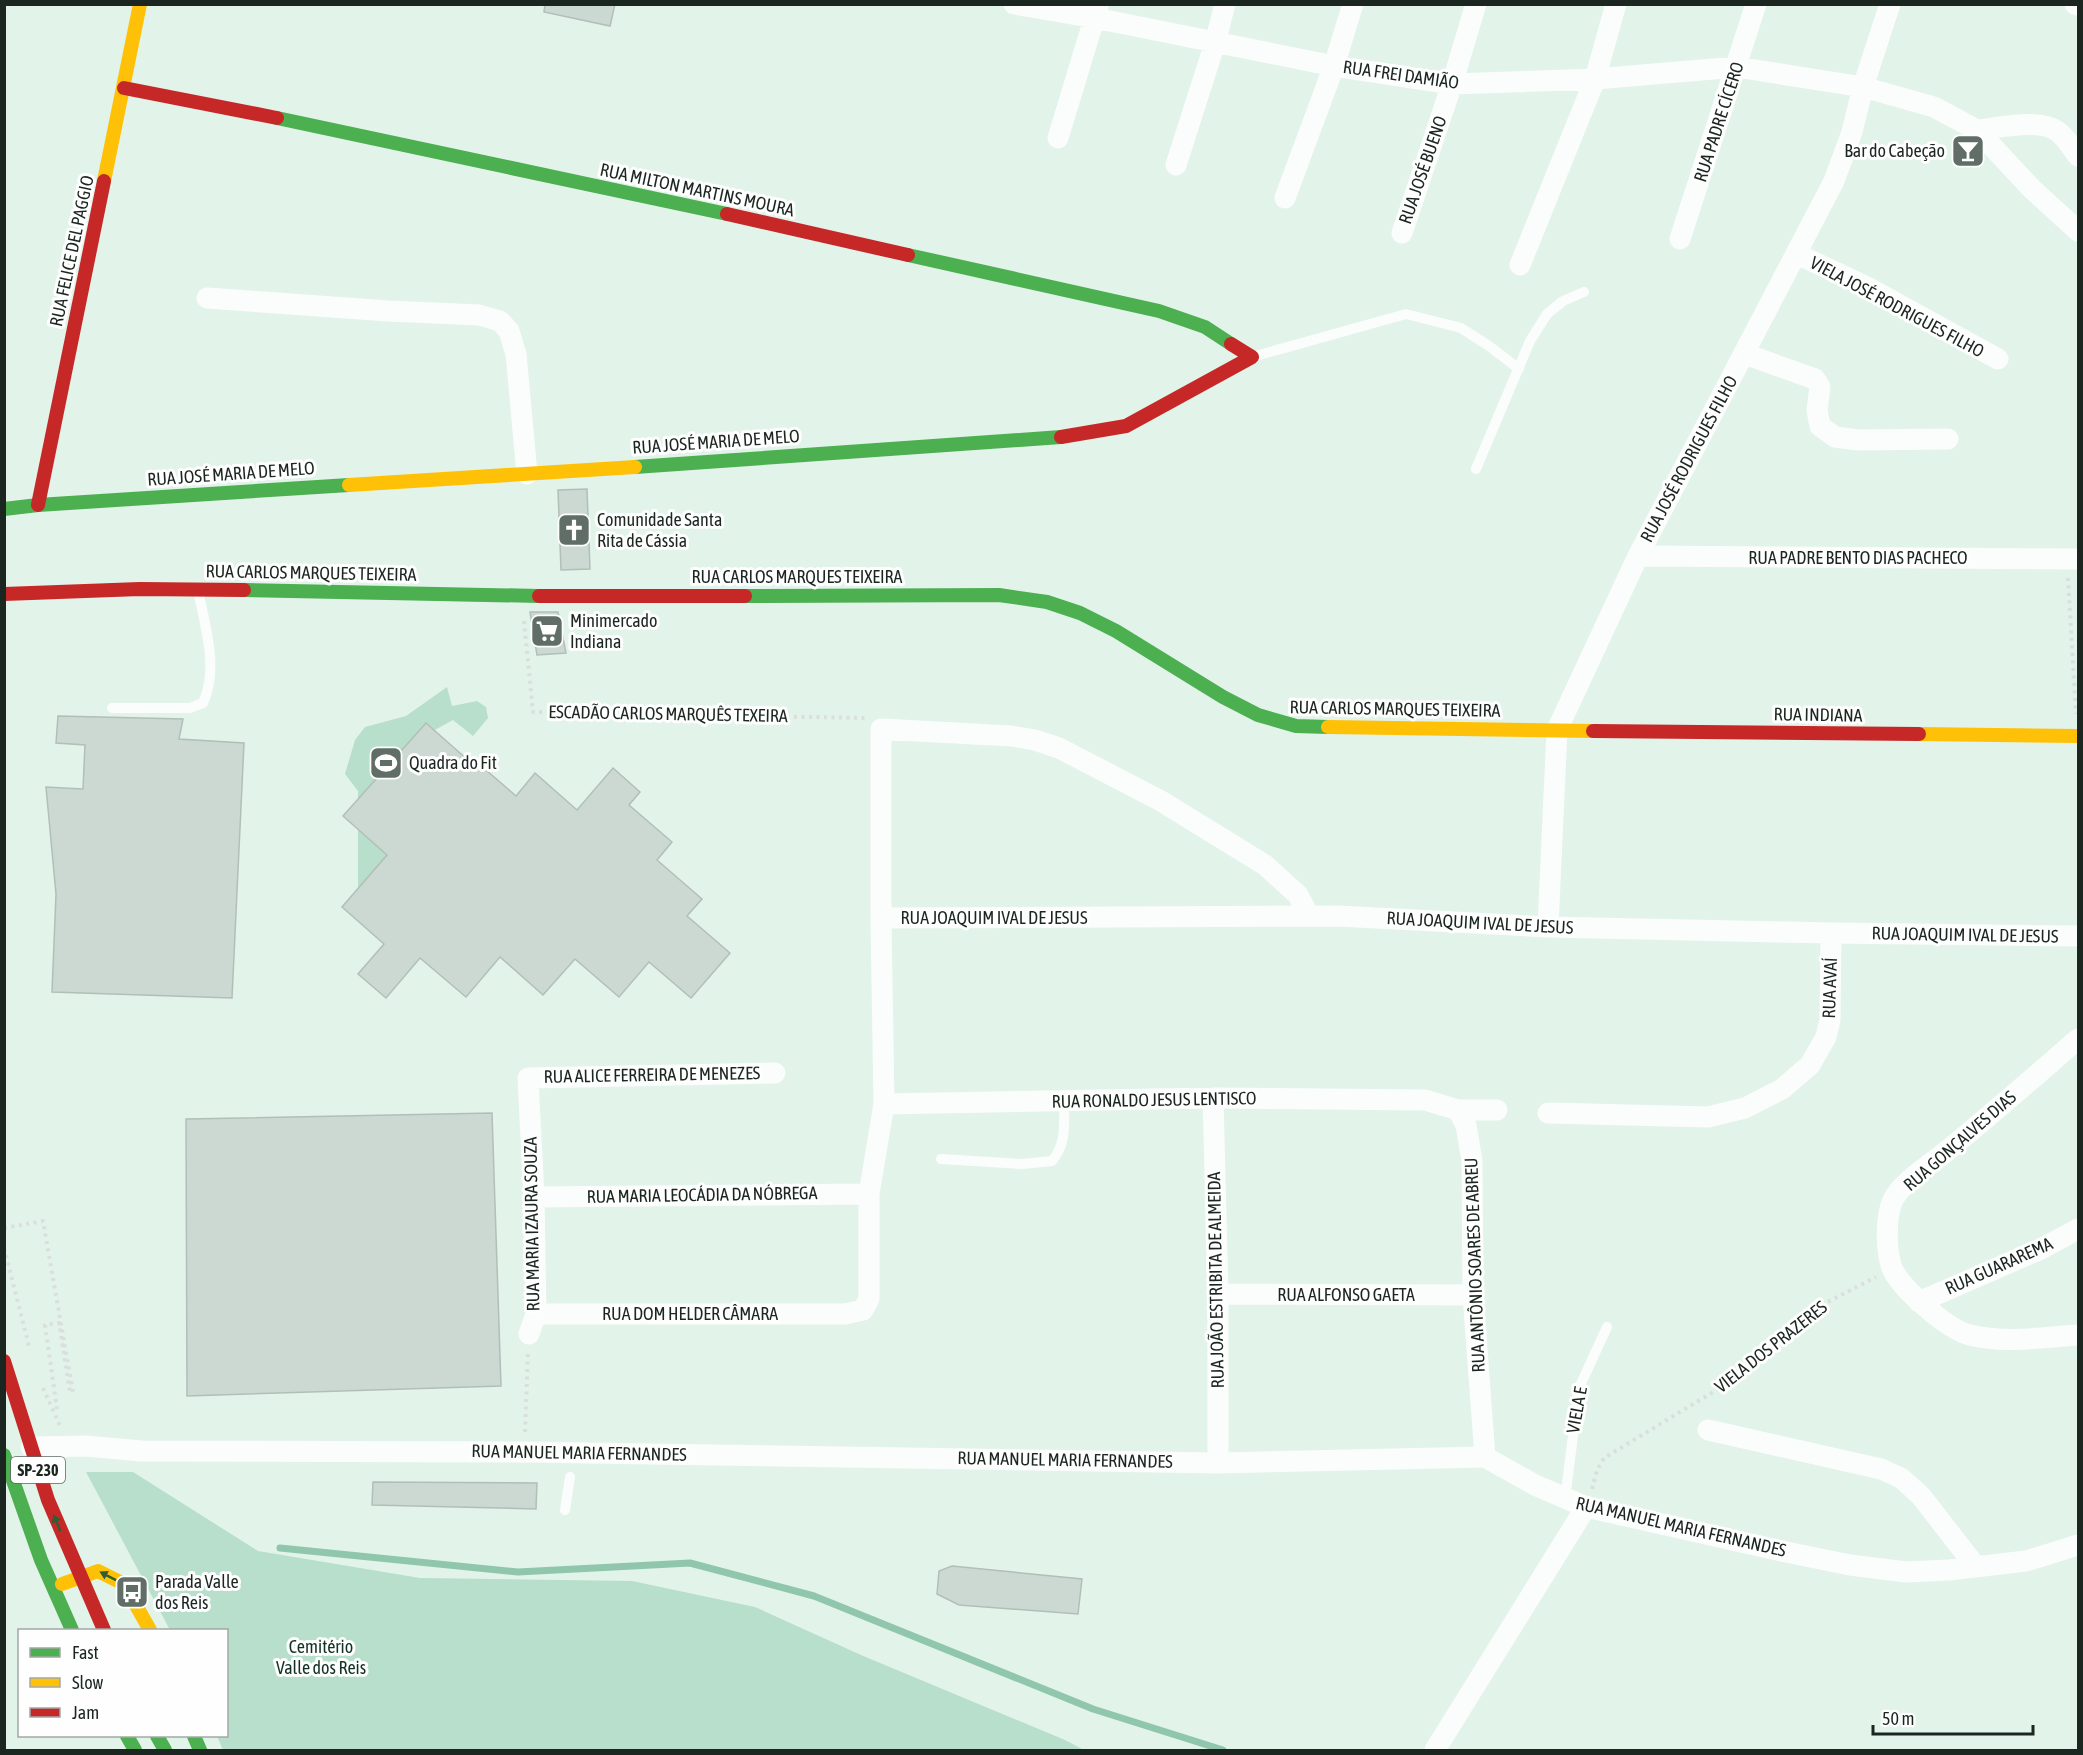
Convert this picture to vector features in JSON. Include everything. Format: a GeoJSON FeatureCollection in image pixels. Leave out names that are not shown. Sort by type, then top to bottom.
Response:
{"type":"FeatureCollection","features":[{"type":"Feature","properties":{"kind":"main road","name":"RUA FELICE DEL PAGGIO"},"geometry":{"type":"LineString","coordinates":[[38,505],[140,4]]}},
{"type":"Feature","properties":{"kind":"main road","name":"RUA MILTON MARTINS MOURA"},"geometry":{"type":"LineString","coordinates":[[124,88],[330,129],[1159,311],[1205,327],[1252,357]]}},
{"type":"Feature","properties":{"kind":"main road","name":"RUA JOSÉ MARIA DE MELO"},"geometry":{"type":"LineString","coordinates":[[4,509],[1050,438],[1092,433],[1126,426],[1252,357]]}},
{"type":"Feature","properties":{"kind":"main road","name":"RUA CARLOS MARQUES TEIXEIRA"},"geometry":{"type":"LineString","coordinates":[[6,592],[140,589],[521,596],[975,595],[1025,597],[1060,605],[1096,619],[1249,711],[1279,724],[1557,730]]}},
{"type":"Feature","properties":{"kind":"main road","name":"RUA INDIANA"},"geometry":{"type":"LineString","coordinates":[[1557,730],[2078,736]]}},
{"type":"Feature","properties":{"kind":"main road","name":"SP-230"},"geometry":{"type":"LineString","coordinates":[[4,1361],[48,1500],[104,1629]]}},
{"type":"Feature","properties":{"kind":"main road"},"geometry":{"type":"LineString","coordinates":[[4,1448],[31,1447]]}},
{"type":"Feature","properties":{"kind":"main road","name":"SP-230"},"geometry":{"type":"LineString","coordinates":[[4,1455],[52,1588]]}},
{"type":"Feature","properties":{"kind":"main road"},"geometry":{"type":"LineString","coordinates":[[72,1629],[52,1588],[98,1571],[124,1584],[149,1629]]}},
{"type":"Feature","properties":{"kind":"street","name":"RUA FREI DAMIÃO"},"geometry":{"type":"LineString","coordinates":[[1014,4],[1097,11],[1215,43],[1334,66],[1452,84],[1595,79],[1737,67],[1863,87],[1934,107],[1977,130],[2032,189],[2079,231]]}},
{"type":"Feature","properties":{"kind":"street"},"geometry":{"type":"LineString","coordinates":[[1176,165],[1225,4]]}},
{"type":"Feature","properties":{"kind":"street"},"geometry":{"type":"LineString","coordinates":[[1285,198],[1334,66],[1353,4]]}},
{"type":"Feature","properties":{"kind":"street","name":"RUA JOSÉ BUENO"},"geometry":{"type":"LineString","coordinates":[[1402,233],[1476,4]]}},
{"type":"Feature","properties":{"kind":"street"},"geometry":{"type":"LineString","coordinates":[[1520,265],[1595,79],[1616,4]]}},
{"type":"Feature","properties":{"kind":"street","name":"RUA PADRE CÍCERO"},"geometry":{"type":"LineString","coordinates":[[1680,239],[1756,4]]}},
{"type":"Feature","properties":{"kind":"street","name":"RUA JOSÉ RODRIGUES FILHO"},"geometry":{"type":"LineString","coordinates":[[1548,927],[1557,730],[1638,556],[1834,182],[1852,132],[1863,87],[1890,4]]}},
{"type":"Feature","properties":{"kind":"street"},"geometry":{"type":"LineString","coordinates":[[1058,138],[1097,11]]}},
{"type":"Feature","properties":{"kind":"street"},"geometry":{"type":"LineString","coordinates":[[1977,130],[2043,125],[2059,132],[2079,156]]}},
{"type":"Feature","properties":{"kind":"street","name":"VIELA JOSÉ RODRIGUES FILHO"},"geometry":{"type":"LineString","coordinates":[[1797,254],[1867,287],[1998,359]]}},
{"type":"Feature","properties":{"kind":"street"},"geometry":{"type":"LineString","coordinates":[[207,298],[478,315],[500,321],[509,331],[516,354],[527,474]]}},
{"type":"Feature","properties":{"kind":"street"},"geometry":{"type":"LineString","coordinates":[[1744,354],[1815,379],[1820,387],[1817,410],[1820,426],[1835,437],[1858,440],[1948,439]]}},
{"type":"Feature","properties":{"kind":"street","name":"RUA PADRE BENTO DIAS PACHECO"},"geometry":{"type":"LineString","coordinates":[[1638,556],[2073,559]]}},
{"type":"Feature","properties":{"kind":"street"},"geometry":{"type":"LineString","coordinates":[[869,1194],[884,1104],[881,729],[1011,736],[1035,740],[1059,748],[1161,801],[1264,865],[1298,895],[1309,916]]}},
{"type":"Feature","properties":{"kind":"street","name":"RUA JOAQUIM IVAL DE JESUS"},"geometry":{"type":"LineString","coordinates":[[881,918],[1309,916],[1372,917],[1548,927],[2079,936]]}},
{"type":"Feature","properties":{"kind":"street","name":"RUA AVAÍ"},"geometry":{"type":"LineString","coordinates":[[1548,1113],[1707,1118],[1745,1108],[1782,1089],[1810,1065],[1826,1037],[1830,1020],[1831,933]]}},
{"type":"Feature","properties":{"kind":"street","name":"RUA GONÇALVES DIAS"},"geometry":{"type":"LineString","coordinates":[[1892,1270],[1887,1246],[1888,1223],[1893,1200],[1912,1178],[2079,1039]]}},
{"type":"Feature","properties":{"kind":"street","name":"RUA ALICE FERREIRA DE MENEZES"},"geometry":{"type":"LineString","coordinates":[[529,1113],[528,1078],[775,1073]]}},
{"type":"Feature","properties":{"kind":"street","name":"RUA RONALDO JESUS LENTISCO"},"geometry":{"type":"LineString","coordinates":[[884,1104],[1213,1098],[1425,1100],[1458,1110]]}},
{"type":"Feature","properties":{"kind":"street","name":"RUA JOÃO ESTRIBITA DE ALMEIDA"},"geometry":{"type":"LineString","coordinates":[[1213,1098],[1218,1294],[1218,1463]]}},
{"type":"Feature","properties":{"kind":"street"},"geometry":{"type":"LineString","coordinates":[[1458,1110],[1497,1110]]}},
{"type":"Feature","properties":{"kind":"street","name":"RUA ANTÔNIO SOARES DE ABREU"},"geometry":{"type":"LineString","coordinates":[[1458,1110],[1466,1125],[1472,1161],[1473,1295],[1485,1457]]}},
{"type":"Feature","properties":{"kind":"street","name":"RUA MARIA IZAURA SOUZA"},"geometry":{"type":"LineString","coordinates":[[529,1113],[534,1197],[536,1314],[529,1334]]}},
{"type":"Feature","properties":{"kind":"street","name":"RUA MARIA LEOCÁDIA DA NÓBREGA"},"geometry":{"type":"LineString","coordinates":[[534,1197],[869,1194]]}},
{"type":"Feature","properties":{"kind":"street","name":"RUA DOM HELDER CÂMARA"},"geometry":{"type":"LineString","coordinates":[[536,1314],[845,1314],[863,1310],[869,1299],[869,1194]]}},
{"type":"Feature","properties":{"kind":"street","name":"RUA GUARAREMA"},"geometry":{"type":"LineString","coordinates":[[1919,1302],[2041,1249],[2079,1229]]}},
{"type":"Feature","properties":{"kind":"street"},"geometry":{"type":"LineString","coordinates":[[1892,1270],[1919,1302],[1946,1324],[1968,1335],[1997,1340],[2079,1335]]}},
{"type":"Feature","properties":{"kind":"street","name":"RUA ALFONSO GAETA"},"geometry":{"type":"LineString","coordinates":[[1218,1294],[1473,1295]]}},
{"type":"Feature","properties":{"kind":"street"},"geometry":{"type":"LineString","coordinates":[[1708,1430],[1881,1469],[1901,1478],[1921,1496],[1976,1567]]}},
{"type":"Feature","properties":{"kind":"street","name":"RUA MANUEL MARIA FERNANDES"},"geometry":{"type":"LineString","coordinates":[[31,1447],[86,1446],[153,1451],[524,1444],[1218,1463],[1485,1457],[1534,1485],[1586,1507],[1850,1565],[1906,1572],[1976,1567],[2026,1561],[2079,1545]]}},
{"type":"Feature","properties":{"kind":"street"},"geometry":{"type":"LineString","coordinates":[[1435,1750],[1586,1507]]}},
{"type":"Feature","properties":{"kind":"lane"},"geometry":{"type":"LineString","coordinates":[[1476,469],[1530,341],[1547,314],[1563,301],[1584,292]]}},
{"type":"Feature","properties":{"kind":"lane","name":"RUA JOSÉ MARIA DE MELO"},"geometry":{"type":"LineString","coordinates":[[1252,357],[1406,314],[1461,328],[1519,369]]}},
{"type":"Feature","properties":{"kind":"lane"},"geometry":{"type":"LineString","coordinates":[[112,708],[190,708],[203,703],[209,690],[211,675],[206,628],[198,590]]}},
{"type":"Feature","properties":{"kind":"lane"},"geometry":{"type":"LineString","coordinates":[[941,1159],[1022,1164],[1052,1161],[1061,1151],[1064,1101]]}},
{"type":"Feature","properties":{"kind":"lane","name":"VIELA E"},"geometry":{"type":"LineString","coordinates":[[1565,1499],[1579,1388],[1607,1327]]}},
{"type":"Feature","properties":{"kind":"lane"},"geometry":{"type":"LineString","coordinates":[[565,1510],[570,1477]]}},
{"type":"Feature","properties":{"kind":"path"},"geometry":{"type":"LineString","coordinates":[[2073,559],[2078,736]]}},
{"type":"Feature","properties":{"kind":"path","name":"ESCADÃO CARLOS MARQUÊS TEXEIRA"},"geometry":{"type":"LineString","coordinates":[[521,596],[532,711],[867,718],[881,729]]}},
{"type":"Feature","properties":{"kind":"path"},"geometry":{"type":"LineString","coordinates":[[4,1228],[44,1221],[73,1392],[70,1392],[59,1323],[45,1325],[57,1409]]}},
{"type":"Feature","properties":{"kind":"path"},"geometry":{"type":"LineString","coordinates":[[4,1248],[31,1352]]}},
{"type":"Feature","properties":{"kind":"path","name":"VIELA DOS PRAZERES"},"geometry":{"type":"LineString","coordinates":[[1586,1507],[1597,1470],[1604,1458],[1728,1383],[1821,1306],[1856,1286],[1892,1270]]}},
{"type":"Feature","properties":{"kind":"path"},"geometry":{"type":"LineString","coordinates":[[524,1444],[529,1334]]}},
{"type":"Feature","properties":{"kind":"path"},"geometry":{"type":"LineString","coordinates":[[40,1380],[70,1447]]}},
{"type":"Feature","properties":{"kind":"green space"},"geometry":{"type":"Polygon","coordinates":[[[447,687],[452,706],[477,701],[486,707],[488,718],[473,736],[453,720],[431,732],[404,853],[358,892],[358,791],[345,774],[355,740],[365,727],[406,716],[447,687]]]}},
{"type":"Feature","properties":{"kind":"green space","name":"Cemitério Valle dos Reis"},"geometry":{"type":"Polygon","coordinates":[[[86,1472],[133,1472],[258,1551],[420,1578],[632,1581],[755,1607],[1084,1750],[223,1750],[217,1737],[228,1737],[228,1629],[169,1629],[86,1472]]]}},
{"type":"Feature","properties":{"kind":"building"},"geometry":{"type":"Polygon","coordinates":[[[545,4],[615,4],[610,26],[544,12],[545,4]]]}},
{"type":"Feature","properties":{"kind":"building","name":"Comunidade Santa Rita de Cássia"},"geometry":{"type":"Polygon","coordinates":[[[587,489],[590,569],[561,570],[558,490],[587,489]]]}},
{"type":"Feature","properties":{"kind":"building","name":"Minimercado Indiana"},"geometry":{"type":"Polygon","coordinates":[[[530,612],[558,612],[566,653],[537,655],[530,612]]]}},
{"type":"Feature","properties":{"kind":"building"},"geometry":{"type":"Polygon","coordinates":[[[58,716],[183,719],[179,739],[244,743],[232,998],[52,992],[56,894],[46,787],[83,789],[85,745],[56,743],[58,716]]]}},
{"type":"Feature","properties":{"kind":"building"},"geometry":{"type":"Polygon","coordinates":[[[426,723],[469,761],[472,758],[516,796],[535,773],[577,810],[613,768],[640,792],[629,805],[672,842],[657,860],[702,899],[687,916],[730,953],[691,998],[649,962],[619,997],[575,959],[543,995],[500,957],[466,997],[420,958],[386,998],[358,974],[384,944],[342,907],[387,855],[343,816],[426,723]]]}},
{"type":"Feature","properties":{"kind":"building"},"geometry":{"type":"Polygon","coordinates":[[[492,1113],[501,1386],[187,1396],[186,1119],[492,1113]]]}},
{"type":"Feature","properties":{"kind":"building"},"geometry":{"type":"Polygon","coordinates":[[[373,1482],[537,1483],[536,1509],[372,1505],[373,1482]]]}},
{"type":"Feature","properties":{"kind":"building"},"geometry":{"type":"Polygon","coordinates":[[[952,1566],[1082,1579],[1078,1614],[959,1605],[937,1594],[939,1571],[952,1566]]]}},
{"type":"Feature","properties":{"kind":"waterway"},"geometry":{"type":"LineString","coordinates":[[280,1548],[518,1572],[690,1563],[814,1596],[1093,1709],[1223,1750]]}},
{"type":"Feature","properties":{"kind":"traffic: fast"},"geometry":{"type":"LineString","coordinates":[[277,118],[727,214]]}},
{"type":"Feature","properties":{"kind":"traffic: fast"},"geometry":{"type":"LineString","coordinates":[[908,255],[1159,311],[1205,327],[1231,344]]}},
{"type":"Feature","properties":{"kind":"traffic: fast"},"geometry":{"type":"LineString","coordinates":[[635,467],[1061,437]]}},
{"type":"Feature","properties":{"kind":"traffic: fast"},"geometry":{"type":"LineString","coordinates":[[4,509],[349,485]]}},
{"type":"Feature","properties":{"kind":"traffic: fast"},"geometry":{"type":"LineString","coordinates":[[244,590],[539,596]]}},
{"type":"Feature","properties":{"kind":"traffic: fast"},"geometry":{"type":"LineString","coordinates":[[745,596],[999,595],[1047,602],[1080,613],[1116,631],[1223,697],[1258,715],[1296,726],[1328,727]]}},
{"type":"Feature","properties":{"kind":"traffic: fast"},"geometry":{"type":"LineString","coordinates":[[4,1455],[41,1560],[72,1629]]}},
{"type":"Feature","properties":{"kind":"traffic: fast"},"geometry":{"type":"LineString","coordinates":[[128,1737],[135,1750]]}},
{"type":"Feature","properties":{"kind":"traffic: fast"},"geometry":{"type":"LineString","coordinates":[[158,1737],[165,1750]]}},
{"type":"Feature","properties":{"kind":"traffic: fast"},"geometry":{"type":"LineString","coordinates":[[194,1737],[200,1750]]}},
{"type":"Feature","properties":{"kind":"traffic: slow"},"geometry":{"type":"LineString","coordinates":[[104,181],[140,4]]}},
{"type":"Feature","properties":{"kind":"traffic: slow"},"geometry":{"type":"LineString","coordinates":[[349,485],[635,467]]}},
{"type":"Feature","properties":{"kind":"traffic: slow"},"geometry":{"type":"LineString","coordinates":[[1328,727],[1593,731]]}},
{"type":"Feature","properties":{"kind":"traffic: slow"},"geometry":{"type":"LineString","coordinates":[[1919,734],[2078,736]]}},
{"type":"Feature","properties":{"kind":"traffic: slow"},"geometry":{"type":"LineString","coordinates":[[62,1584],[98,1571],[124,1584],[149,1629]]}},
{"type":"Feature","properties":{"kind":"traffic: jam"},"geometry":{"type":"LineString","coordinates":[[124,88],[277,118]]}},
{"type":"Feature","properties":{"kind":"traffic: jam"},"geometry":{"type":"LineString","coordinates":[[38,505],[104,181]]}},
{"type":"Feature","properties":{"kind":"traffic: jam"},"geometry":{"type":"LineString","coordinates":[[727,214],[908,255]]}},
{"type":"Feature","properties":{"kind":"traffic: jam"},"geometry":{"type":"LineString","coordinates":[[1061,437],[1126,426],[1252,357],[1231,344]]}},
{"type":"Feature","properties":{"kind":"traffic: jam"},"geometry":{"type":"LineString","coordinates":[[4,594],[140,589],[244,590]]}},
{"type":"Feature","properties":{"kind":"traffic: jam"},"geometry":{"type":"LineString","coordinates":[[539,596],[745,596]]}},
{"type":"Feature","properties":{"kind":"traffic: jam"},"geometry":{"type":"LineString","coordinates":[[1593,731],[1919,734]]}},
{"type":"Feature","properties":{"kind":"traffic: jam"},"geometry":{"type":"LineString","coordinates":[[4,1361],[48,1500],[104,1629]]}},
{"type":"Feature","properties":{"kind":"place","name":"Bar do Cabeção"},"geometry":{"type":"Point","coordinates":[1968,151]}},
{"type":"Feature","properties":{"kind":"place","name":"Comunidade Santa Rita de Cássia"},"geometry":{"type":"Point","coordinates":[574,530]}},
{"type":"Feature","properties":{"kind":"place","name":"Minimercado Indiana"},"geometry":{"type":"Point","coordinates":[547,631]}},
{"type":"Feature","properties":{"kind":"place","name":"Quadra do Fit"},"geometry":{"type":"Point","coordinates":[386,763]}},
{"type":"Feature","properties":{"kind":"place","name":"Parada Valle dos Reis"},"geometry":{"type":"Point","coordinates":[132,1592]}}]}
